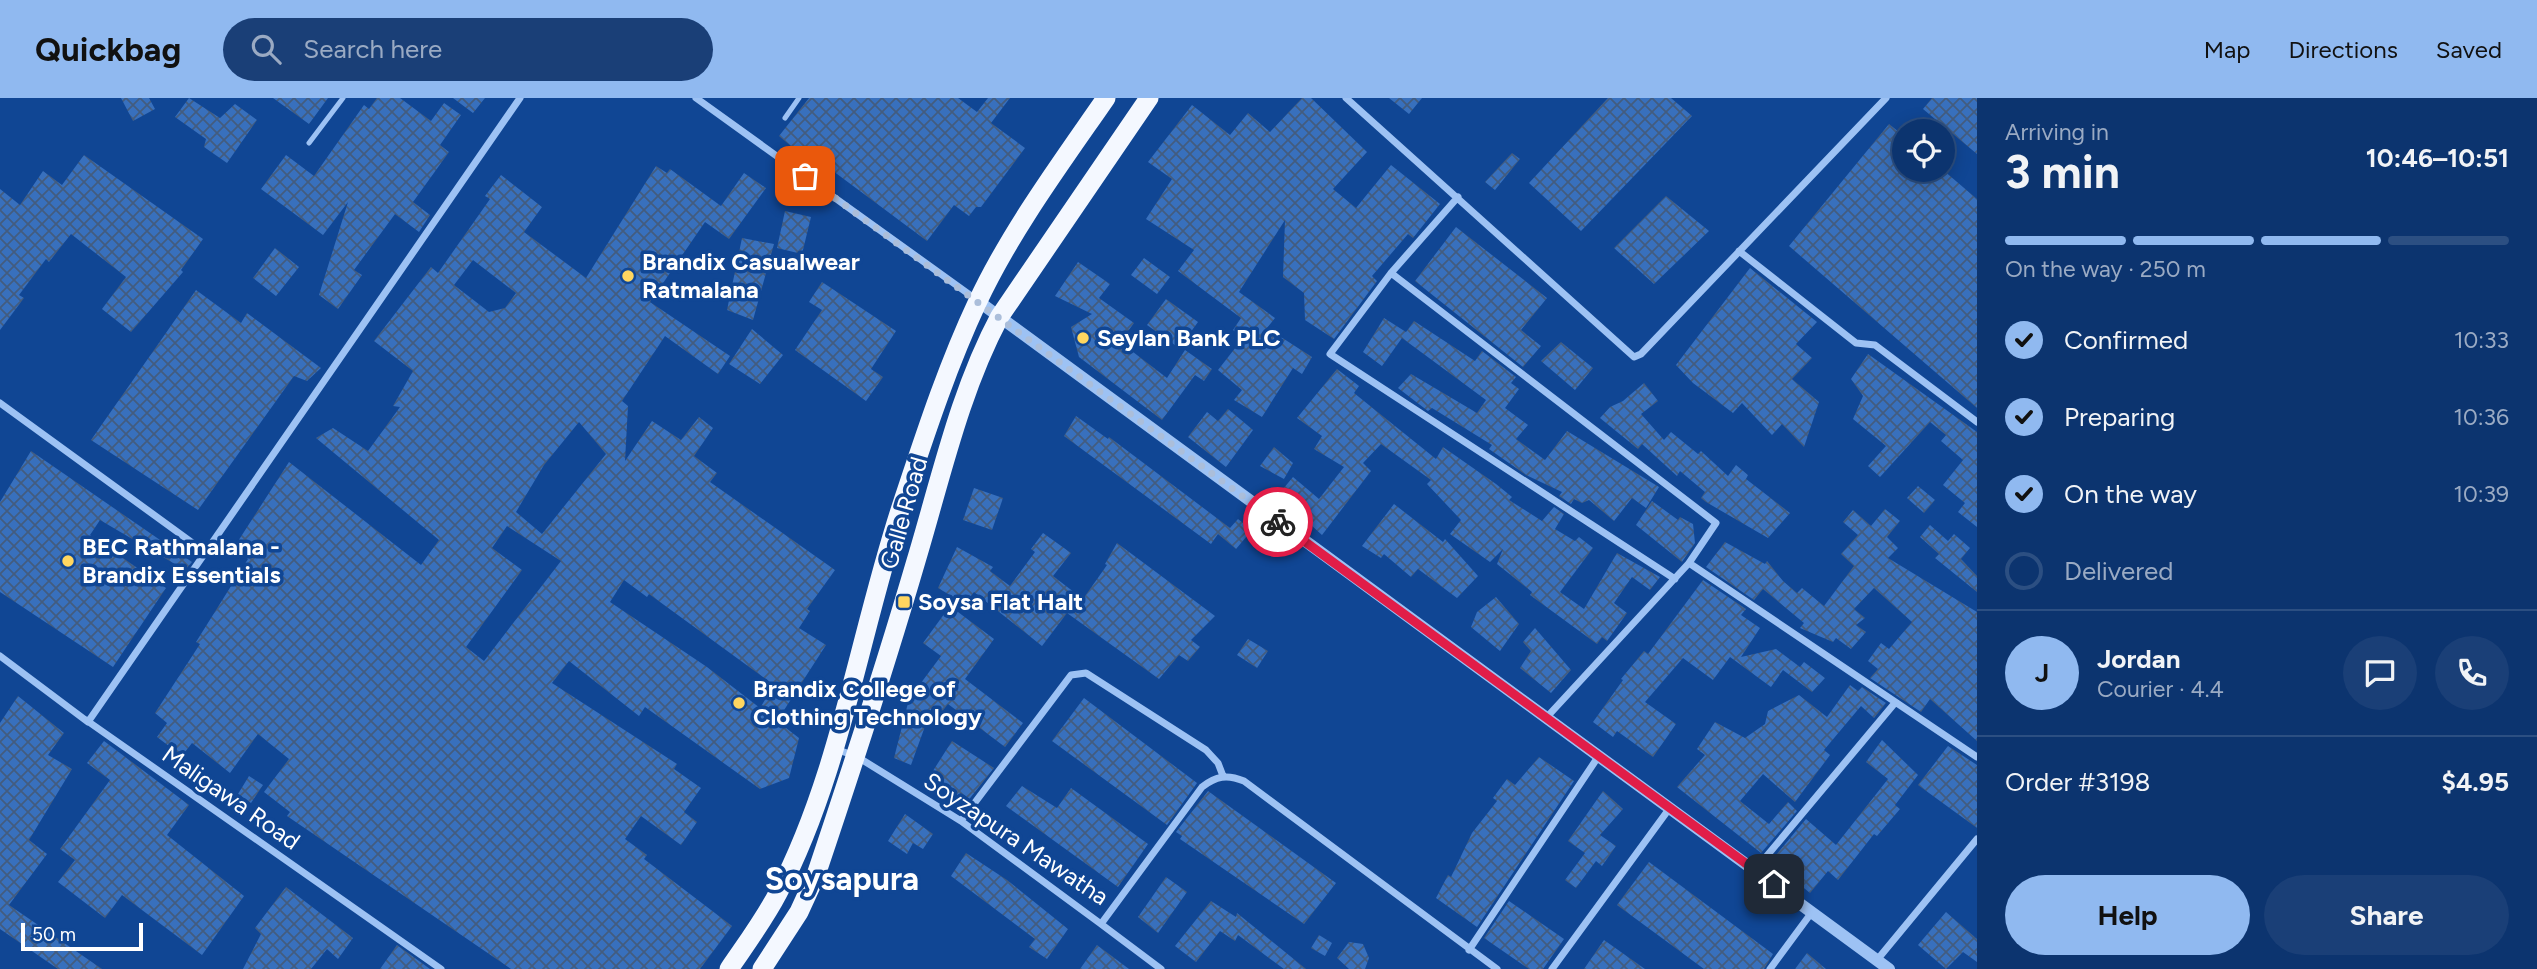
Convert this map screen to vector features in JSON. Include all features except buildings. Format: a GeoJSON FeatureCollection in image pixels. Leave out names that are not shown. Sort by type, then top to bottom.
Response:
{"type":"FeatureCollection","features":[{"type":"Feature","properties":{"kind":"highway","name":"Galle Road"},"geometry":{"type":"LineString","coordinates":[[729,969],[777,894],[834,749],[871,605],[902,502],[959,344],[978,301],[1044,189],[1106,98]]}},
{"type":"Feature","properties":{"kind":"highway","name":"Galle Road"},"geometry":{"type":"LineString","coordinates":[[762,969],[799,912],[816,875],[856,756],[959,412],[980,354],[1000,316],[1149,98]]}},
{"type":"Feature","properties":{"kind":"street"},"geometry":{"type":"LineString","coordinates":[[88,722],[520,98]]}},
{"type":"Feature","properties":{"kind":"street"},"geometry":{"type":"LineString","coordinates":[[696,98],[1000,316],[1545,719],[1889,969]]}},
{"type":"Feature","properties":{"kind":"street"},"geometry":{"type":"LineString","coordinates":[[1346,98],[1634,357],[1642,354],[1886,98]]}},
{"type":"Feature","properties":{"kind":"street"},"geometry":{"type":"LineString","coordinates":[[1458,197],[1391,273],[1331,351],[1333,358],[1516,473],[1675,579]]}},
{"type":"Feature","properties":{"kind":"street"},"geometry":{"type":"LineString","coordinates":[[1739,251],[1856,343],[1875,345],[1977,422]]}},
{"type":"Feature","properties":{"kind":"street"},"geometry":{"type":"LineString","coordinates":[[1391,273],[1714,519],[1716,527],[1689,563],[1545,719]]}},
{"type":"Feature","properties":{"kind":"street"},"geometry":{"type":"LineString","coordinates":[[0,403],[205,552]]}},
{"type":"Feature","properties":{"kind":"street"},"geometry":{"type":"LineString","coordinates":[[1689,563],[1894,704],[1977,757]]}},
{"type":"Feature","properties":{"kind":"street","name":"Maligawa Road"},"geometry":{"type":"LineString","coordinates":[[0,657],[88,722],[441,969]]}},
{"type":"Feature","properties":{"kind":"street"},"geometry":{"type":"LineString","coordinates":[[961,821],[1071,675],[1086,673],[1206,750],[1218,763],[1223,776],[1244,781],[1497,969]]}},
{"type":"Feature","properties":{"kind":"street"},"geometry":{"type":"LineString","coordinates":[[1755,870],[1894,704]]}},
{"type":"Feature","properties":{"kind":"street","name":"Soyzapura Mawatha"},"geometry":{"type":"LineString","coordinates":[[834,749],[856,756],[961,821],[1101,924],[1202,787],[1223,776]]}},
{"type":"Feature","properties":{"kind":"street"},"geometry":{"type":"LineString","coordinates":[[1469,950],[1598,757]]}},
{"type":"Feature","properties":{"kind":"street"},"geometry":{"type":"LineString","coordinates":[[1552,969],[1669,809]]}},
{"type":"Feature","properties":{"kind":"street"},"geometry":{"type":"LineString","coordinates":[[1877,960],[1977,839]]}},
{"type":"Feature","properties":{"kind":"street"},"geometry":{"type":"LineString","coordinates":[[1770,969],[1812,912]]}},
{"type":"Feature","properties":{"kind":"street"},"geometry":{"type":"LineString","coordinates":[[1101,924],[1161,969]]}},
{"type":"Feature","properties":{"kind":"street"},"geometry":{"type":"LineString","coordinates":[[1479,969],[1485,960]]}},
{"type":"Feature","properties":{"kind":"lane"},"geometry":{"type":"LineString","coordinates":[[309,144],[343,98]]}},
{"type":"Feature","properties":{"kind":"lane"},"geometry":{"type":"LineString","coordinates":[[785,118],[799,98]]}},
{"type":"Feature","properties":{"kind":"way so far"},"geometry":{"type":"LineString","coordinates":[[805,176],[1000,316],[1278,522]]}},
{"type":"Feature","properties":{"kind":"place","name":"Brandix Casualwear Ratmalana"},"geometry":{"type":"Point","coordinates":[628,276]}},
{"type":"Feature","properties":{"kind":"place","name":"Seylan Bank PLC"},"geometry":{"type":"Point","coordinates":[1083,338]}},
{"type":"Feature","properties":{"kind":"place","name":"BEC Rathmalana - Brandix Essentials"},"geometry":{"type":"Point","coordinates":[68,561]}},
{"type":"Feature","properties":{"kind":"place","name":"Soysa Flat Halt"},"geometry":{"type":"Point","coordinates":[904,602]}},
{"type":"Feature","properties":{"kind":"place","name":"Brandix College of Clothing Technology"},"geometry":{"type":"Point","coordinates":[739,703]}},
{"type":"Feature","properties":{"kind":"district","name":"Soysapura"},"geometry":{"type":"Point","coordinates":[842,879]}},
{"type":"Feature","properties":{"kind":"route"},"geometry":{"type":"LineString","coordinates":[[1278,522],[1774,884]]}}]}
